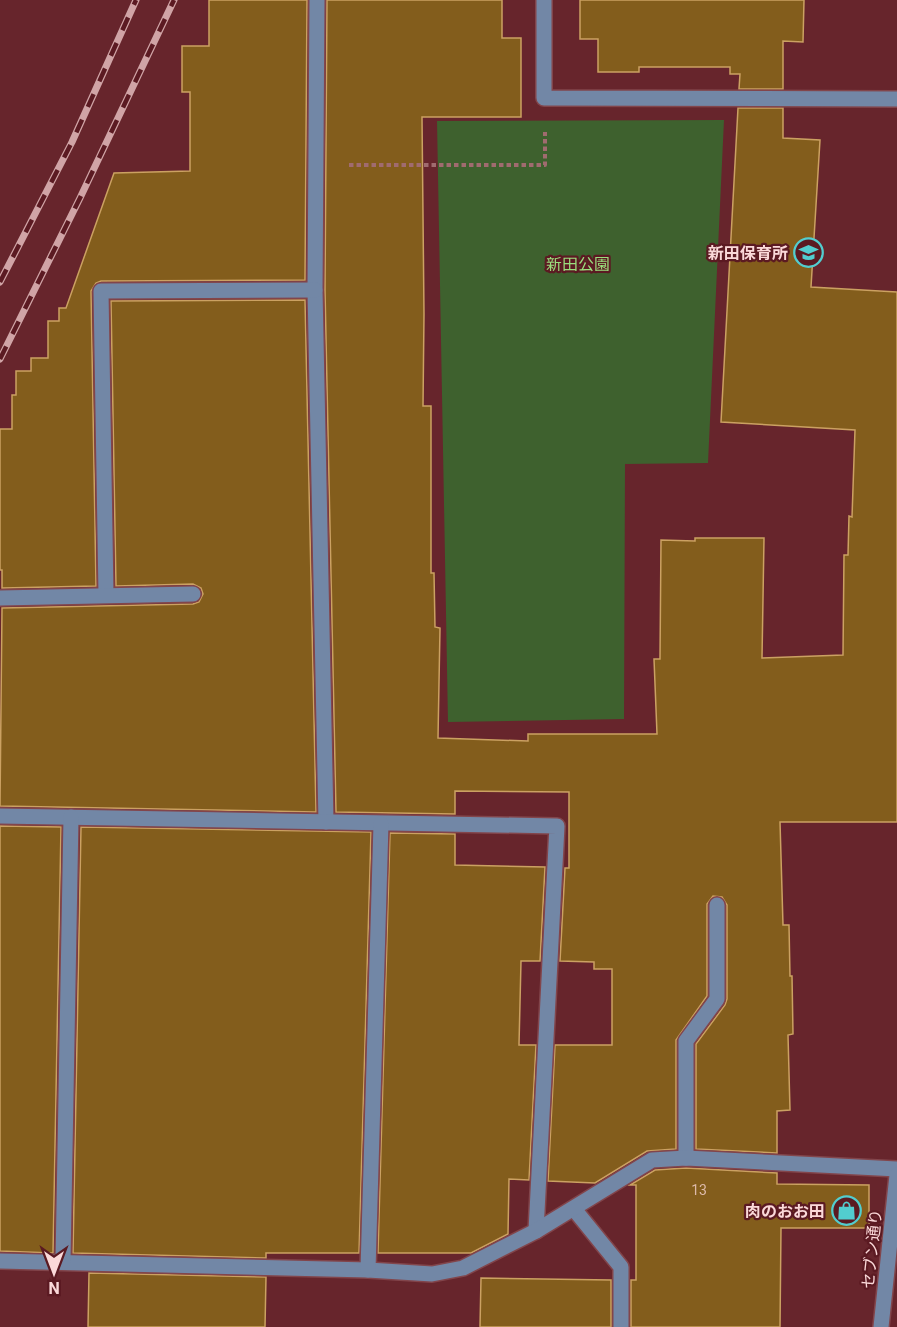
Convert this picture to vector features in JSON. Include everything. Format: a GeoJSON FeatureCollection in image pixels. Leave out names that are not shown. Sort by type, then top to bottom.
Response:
{"type":"FeatureCollection","features":[{"type":"Feature","properties":{"kind":"street"},"geometry":{"type":"LineString","coordinates":[[317,0],[315,290],[326,822]]}},
{"type":"Feature","properties":{"kind":"street"},"geometry":{"type":"LineString","coordinates":[[544,0],[544,98],[897,99]]}},
{"type":"Feature","properties":{"kind":"street"},"geometry":{"type":"LineString","coordinates":[[106,595],[101,291],[315,290]]}},
{"type":"Feature","properties":{"kind":"street"},"geometry":{"type":"LineString","coordinates":[[0,598],[193,594]]}},
{"type":"Feature","properties":{"kind":"street"},"geometry":{"type":"LineString","coordinates":[[0,816],[557,826],[536,1231]]}},
{"type":"Feature","properties":{"kind":"street"},"geometry":{"type":"LineString","coordinates":[[63,1262],[71,817]]}},
{"type":"Feature","properties":{"kind":"street"},"geometry":{"type":"LineString","coordinates":[[368,1270],[381,824]]}},
{"type":"Feature","properties":{"kind":"street"},"geometry":{"type":"LineString","coordinates":[[686,1158],[686,1041],[717,999],[717,905]]}},
{"type":"Feature","properties":{"kind":"street"},"geometry":{"type":"LineString","coordinates":[[0,1261],[368,1270],[432,1274],[463,1268],[536,1231],[652,1160],[686,1158],[897,1169]]}},
{"type":"Feature","properties":{"kind":"street","name":"セブン通り"},"geometry":{"type":"LineString","coordinates":[[881,1327],[893,1260],[897,1175]]}},
{"type":"Feature","properties":{"kind":"street"},"geometry":{"type":"LineString","coordinates":[[574,1209],[621,1267],[621,1327]]}},
{"type":"Feature","properties":{"kind":"path"},"geometry":{"type":"LineString","coordinates":[[316,165],[545,165],[544,98]]}},
{"type":"Feature","properties":{"kind":"green space","name":"新田公園"},"geometry":{"type":"Polygon","coordinates":[[[724,120],[708,463],[625,464],[624,719],[448,722],[437,121],[724,120]]]}},
{"type":"Feature","properties":{"kind":"building"},"geometry":{"type":"Polygon","coordinates":[[[209,0],[307,0],[305,280],[101,281],[96,283],[91,291],[96,586],[2,588],[0,429],[12,429],[12,395],[16,395],[16,371],[31,371],[31,358],[48,358],[48,321],[59,321],[59,308],[66,308],[114,173],[190,171],[190,92],[182,92],[182,46],[209,46],[209,0]]]}},
{"type":"Feature","properties":{"kind":"building"},"geometry":{"type":"Polygon","coordinates":[[[327,0],[502,0],[502,38],[521,38],[521,117],[422,117],[423,406],[431,406],[431,573],[434,573],[435,627],[440,628],[438,738],[528,741],[528,734],[657,734],[654,659],[660,659],[661,540],[764,538],[762,658],[843,655],[844,555],[848,555],[849,516],[852,517],[855,430],[721,422],[738,108],[783,108],[783,138],[820,140],[811,287],[897,292],[897,822],[780,822],[783,925],[789,925],[793,1034],[788,1035],[790,1110],[777,1111],[777,1153],[696,1149],[696,1044],[727,999],[727,905],[722,897],[713,896],[707,904],[707,996],[676,1040],[676,1149],[647,1151],[595,1183],[548,1181],[555,1045],[612,1045],[612,969],[594,969],[594,962],[560,961],[565,868],[569,868],[569,792],[455,791],[455,814],[336,812],[325,290],[327,0]]]}},
{"type":"Feature","properties":{"kind":"building"},"geometry":{"type":"Polygon","coordinates":[[[580,0],[804,0],[803,42],[783,41],[783,89],[739,89],[740,74],[730,74],[730,67],[639,67],[639,72],[598,72],[598,39],[580,39],[580,0]]]}},
{"type":"Feature","properties":{"kind":"building"},"geometry":{"type":"Polygon","coordinates":[[[305,300],[316,812],[0,806],[2,608],[193,604],[199,602],[203,594],[201,588],[193,584],[116,586],[111,301],[305,300]]]}},
{"type":"Feature","properties":{"kind":"building"},"geometry":{"type":"Polygon","coordinates":[[[0,826],[61,827],[53,1253],[0,1251],[0,826]]]}},
{"type":"Feature","properties":{"kind":"building"},"geometry":{"type":"Polygon","coordinates":[[[81,827],[371,832],[359,1253],[266,1253],[266,1258],[73,1253],[81,827]]]}},
{"type":"Feature","properties":{"kind":"building"},"geometry":{"type":"Polygon","coordinates":[[[390,833],[455,834],[455,865],[545,867],[540,961],[521,961],[519,1045],[536,1045],[529,1180],[509,1179],[508,1234],[471,1253],[378,1253],[390,833]]]}},
{"type":"Feature","properties":{"kind":"building"},"geometry":{"type":"Polygon","coordinates":[[[686,1168],[777,1173],[777,1184],[869,1185],[869,1228],[781,1228],[780,1327],[631,1327],[631,1280],[636,1280],[636,1185],[630,1185],[655,1170],[686,1168]]]}},
{"type":"Feature","properties":{"kind":"building"},"geometry":{"type":"Polygon","coordinates":[[[89,1273],[266,1277],[265,1327],[88,1327],[89,1273]]]}},
{"type":"Feature","properties":{"kind":"building"},"geometry":{"type":"Polygon","coordinates":[[[481,1278],[611,1280],[611,1327],[480,1327],[481,1278]]]}},
{"type":"Feature","properties":{"kind":"railway"},"geometry":{"type":"LineString","coordinates":[[0,282],[72,142],[136,0]]}},
{"type":"Feature","properties":{"kind":"railway"},"geometry":{"type":"LineString","coordinates":[[0,359],[174,0]]}},
{"type":"Feature","properties":{"kind":"place","name":"新田保育所"},"geometry":{"type":"Point","coordinates":[809,253]}},
{"type":"Feature","properties":{"kind":"place","name":"肉のおお田"},"geometry":{"type":"Point","coordinates":[846,1211]}}]}
